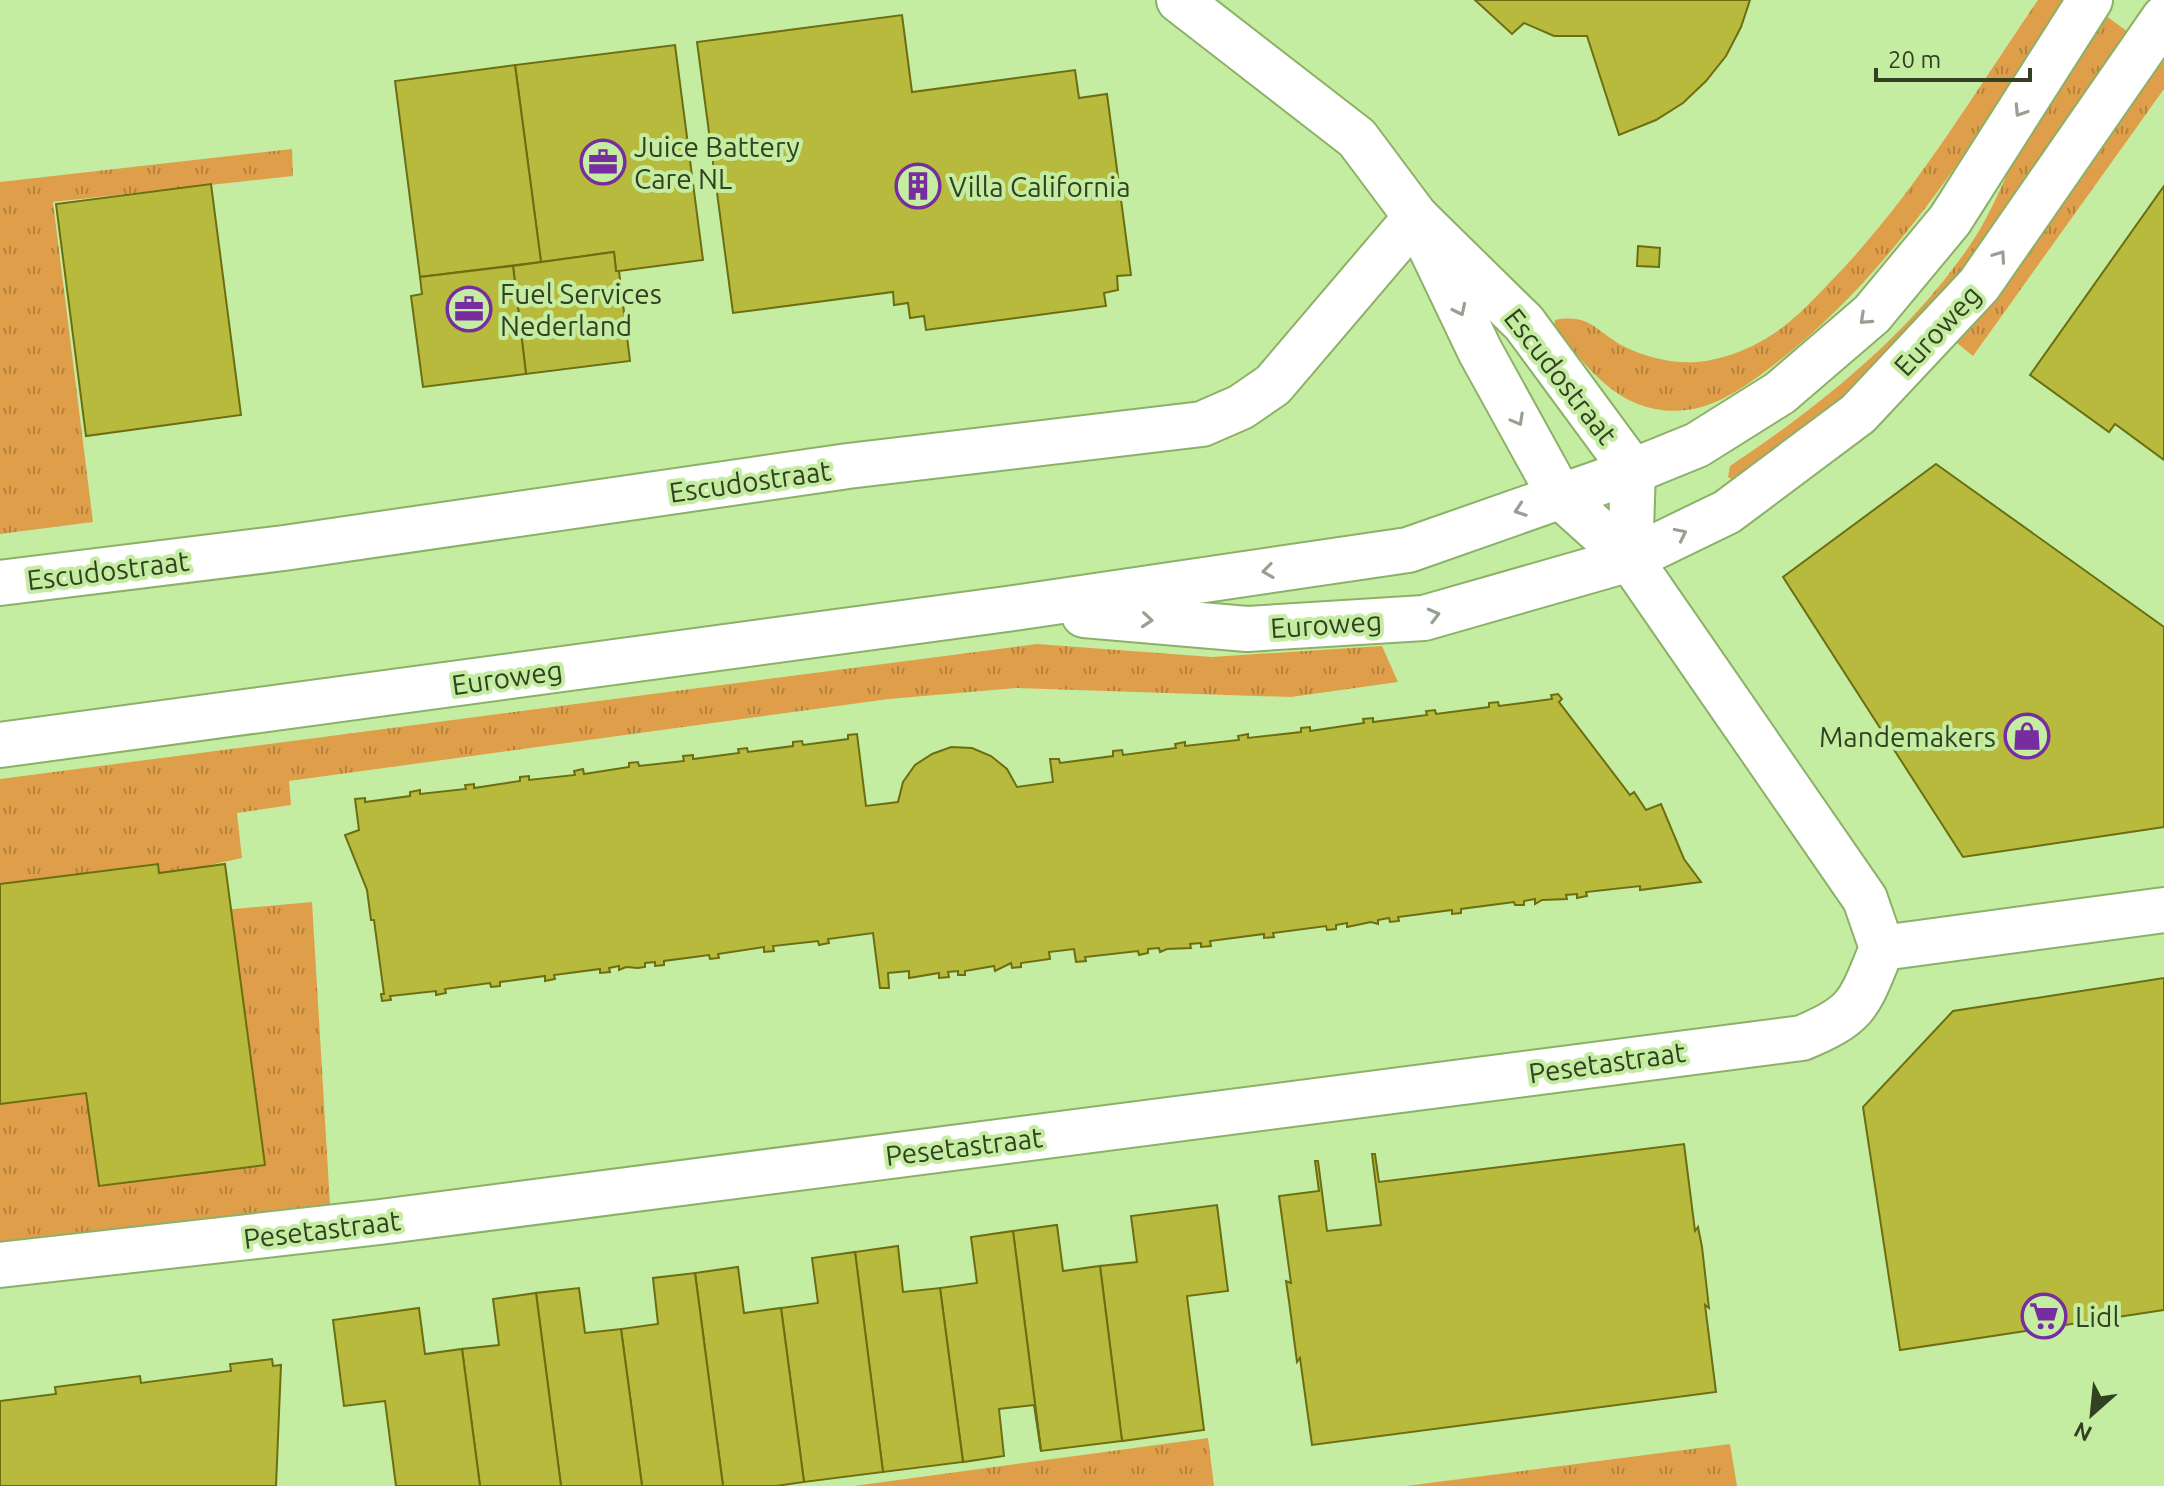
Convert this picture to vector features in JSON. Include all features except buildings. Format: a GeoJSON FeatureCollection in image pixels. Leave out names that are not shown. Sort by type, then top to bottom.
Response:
{"type":"FeatureCollection","features":[{"type":"Feature","properties":{"kind":"street","name":"Escudostraat"},"geometry":{"type":"LineString","coordinates":[[1179,0],[1357,138],[1416,217],[1524,323],[1633,471]]}},
{"type":"Feature","properties":{"kind":"street","name":"Euroweg"},"geometry":{"type":"LineString","coordinates":[[0,745],[1014,608],[1408,550],[1633,471],[1697,445],[1780,393],[1872,314],[1950,220],[2090,0]]}},
{"type":"Feature","properties":{"kind":"street","name":"Euroweg"},"geometry":{"type":"LineString","coordinates":[[1014,608],[1247,629],[1424,618],[1630,559],[1727,512],[1858,414],[1979,285],[2164,18]]}},
{"type":"Feature","properties":{"kind":"street","name":"Escudostraat"},"geometry":{"type":"LineString","coordinates":[[1416,217],[1480,351],[1560,496]]}},
{"type":"Feature","properties":{"kind":"street","name":"Escudostraat"},"geometry":{"type":"LineString","coordinates":[[0,583],[313,544],[848,466],[1202,424],[1241,407],[1273,385],[1416,217]]}},
{"type":"Feature","properties":{"kind":"street"},"geometry":{"type":"LineString","coordinates":[[1630,559],[1633,471]]}},
{"type":"Feature","properties":{"kind":"street"},"geometry":{"type":"LineString","coordinates":[[1560,496],[1630,559],[1865,899],[1882,948],[2164,910]]}},
{"type":"Feature","properties":{"kind":"street","name":"Pesetastraat"},"geometry":{"type":"LineString","coordinates":[[0,1265],[380,1222],[1802,1038],[1836,1024],[1859,1002],[1882,948]]}},
{"type":"Feature","properties":{"kind":"green space"},"geometry":{"type":"Polygon","coordinates":[[[2038,0],[2068,0],[1934,196],[1859,287],[1817,329],[1745,386],[1718,401],[1688,410],[1655,409],[1639,404],[1610,388],[1598,377],[1554,326],[1555,320],[1577,319],[1633,351],[1678,362],[1706,361],[1734,354],[1779,330],[1818,295],[1890,214],[2038,0]]]}},
{"type":"Feature","properties":{"kind":"green space"},"geometry":{"type":"Polygon","coordinates":[[[2101,12],[2132,35],[1980,257],[1863,387],[1733,480],[1728,477],[1730,466],[1797,419],[1861,367],[1920,309],[1946,278],[1981,227],[2046,93],[2101,12]]]}},
{"type":"Feature","properties":{"kind":"green space"},"geometry":{"type":"Polygon","coordinates":[[[2157,52],[2164,57],[2164,89],[1973,356],[1952,339],[2157,52]]]}},
{"type":"Feature","properties":{"kind":"green space"},"geometry":{"type":"Polygon","coordinates":[[[292,149],[293,176],[53,202],[93,522],[0,534],[0,182],[292,149]]]}},
{"type":"Feature","properties":{"kind":"green space"},"geometry":{"type":"Polygon","coordinates":[[[1037,644],[1212,657],[1382,646],[1398,682],[1291,697],[1016,688],[889,699],[289,781],[291,805],[237,813],[242,858],[196,868],[202,912],[312,902],[330,1204],[0,1243],[0,779],[1037,644]]]}},
{"type":"Feature","properties":{"kind":"green space"},"geometry":{"type":"Polygon","coordinates":[[[1208,1438],[1214,1486],[854,1486],[1208,1438]]]}},
{"type":"Feature","properties":{"kind":"green space"},"geometry":{"type":"Polygon","coordinates":[[[1730,1444],[1737,1486],[1406,1486],[1730,1444]]]}},
{"type":"Feature","properties":{"kind":"place","name":"Juice Battery Care NL"},"geometry":{"type":"Point","coordinates":[603,162]}},
{"type":"Feature","properties":{"kind":"place","name":"Villa California"},"geometry":{"type":"Point","coordinates":[918,186]}},
{"type":"Feature","properties":{"kind":"place","name":"Fuel Services Nederland"},"geometry":{"type":"Point","coordinates":[469,309]}},
{"type":"Feature","properties":{"kind":"place","name":"Mandemakers"},"geometry":{"type":"Point","coordinates":[2027,736]}},
{"type":"Feature","properties":{"kind":"place","name":"Lidl"},"geometry":{"type":"Point","coordinates":[2044,1316]}}]}
